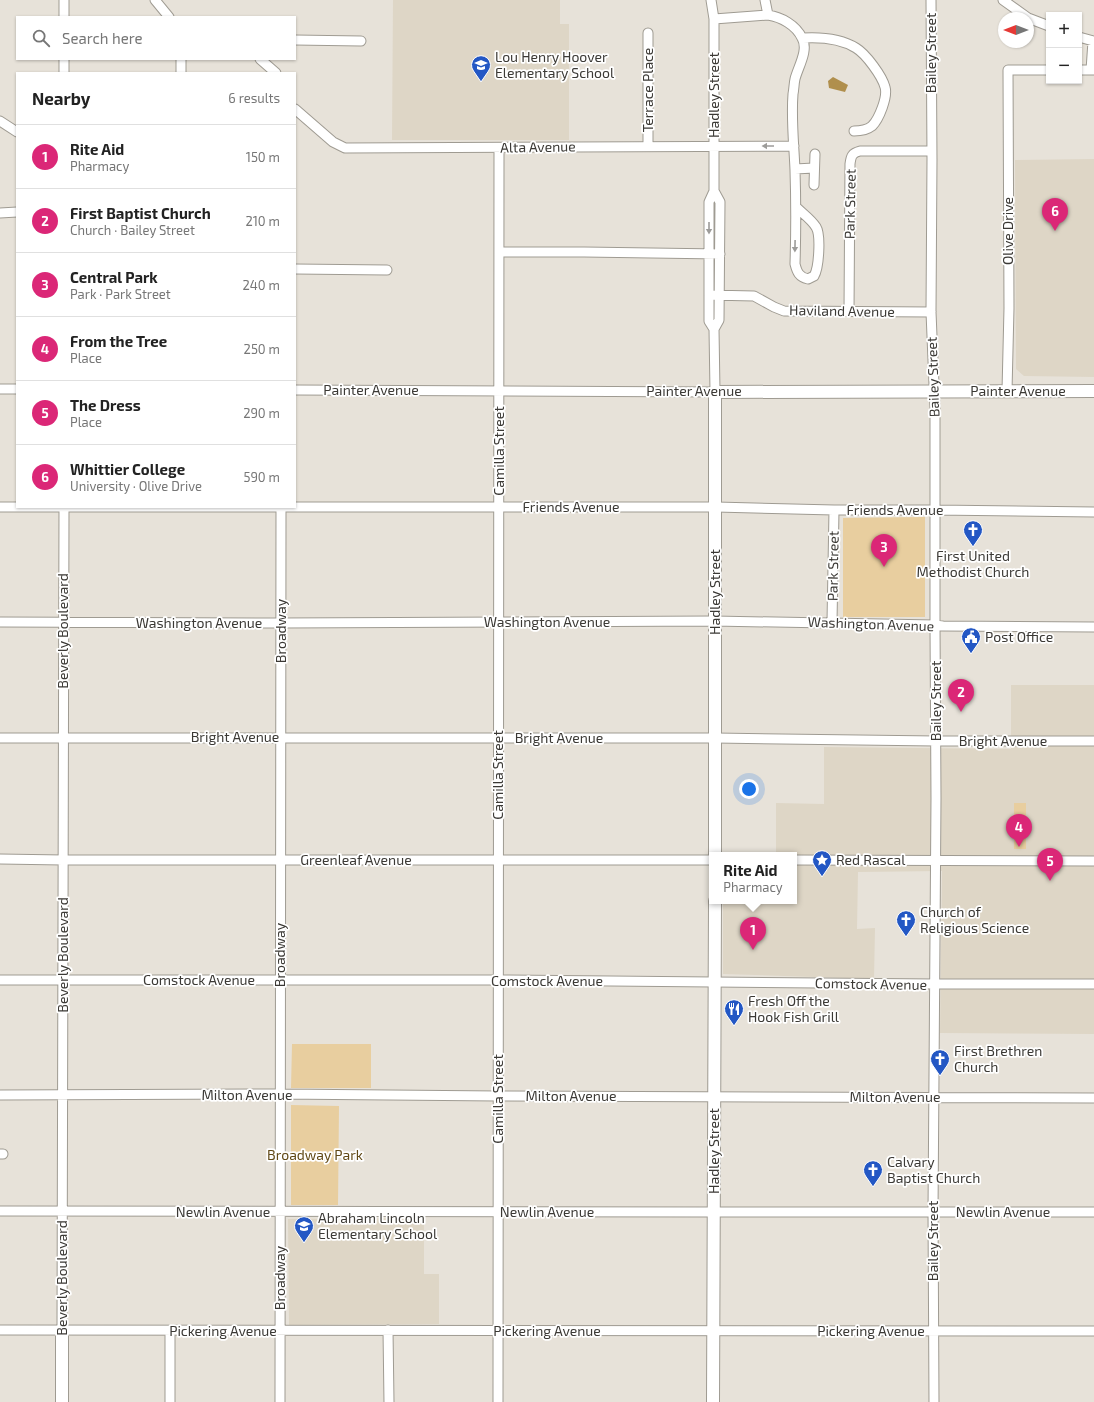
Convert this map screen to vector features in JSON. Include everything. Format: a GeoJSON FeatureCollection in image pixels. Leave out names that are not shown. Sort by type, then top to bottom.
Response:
{"type":"FeatureCollection","features":[{"type":"Feature","properties":{"kind":"main road","name":"Painter Avenue"},"geometry":{"type":"LineString","coordinates":[[715,392],[1094,391]]}},
{"type":"Feature","properties":{"kind":"main road","name":"Hadley Street"},"geometry":{"type":"LineString","coordinates":[[715,392],[715,852]]}},
{"type":"Feature","properties":{"kind":"main road","name":"Hadley Street"},"geometry":{"type":"LineString","coordinates":[[713,1402],[715,904]]}},
{"type":"Feature","properties":{"kind":"main road","name":"Beverly Boulevard"},"geometry":{"type":"LineString","coordinates":[[62,1331],[62,1402]]}},
{"type":"Feature","properties":{"kind":"street"},"geometry":{"type":"LineString","coordinates":[[64,0],[64,16]]}},
{"type":"Feature","properties":{"kind":"street"},"geometry":{"type":"LineString","coordinates":[[155,0],[168,16]]}},
{"type":"Feature","properties":{"kind":"street","name":"Hadley Street"},"geometry":{"type":"LineString","coordinates":[[711,0],[714,19],[714,190],[710,202],[709,321],[714,329],[715,392]]}},
{"type":"Feature","properties":{"kind":"street"},"geometry":{"type":"LineString","coordinates":[[765,0],[768,15]]}},
{"type":"Feature","properties":{"kind":"street","name":"Bailey Street"},"geometry":{"type":"LineString","coordinates":[[931,0],[931,312],[935,409],[936,742],[933,1212],[934,1402]]}},
{"type":"Feature","properties":{"kind":"street"},"geometry":{"type":"LineString","coordinates":[[1003,0],[1020,12]]}},
{"type":"Feature","properties":{"kind":"street"},"geometry":{"type":"LineString","coordinates":[[714,19],[768,15],[784,20],[794,27],[802,38],[804,45],[803,53],[795,79],[793,98],[796,207],[795,264],[800,276],[808,279],[814,276],[818,267],[817,230],[810,220],[796,207]]}},
{"type":"Feature","properties":{"kind":"street"},"geometry":{"type":"LineString","coordinates":[[1034,20],[1046,25]]}},
{"type":"Feature","properties":{"kind":"street","name":"Terrace Place"},"geometry":{"type":"LineString","coordinates":[[648,33],[648,146]]}},
{"type":"Feature","properties":{"kind":"street"},"geometry":{"type":"LineString","coordinates":[[802,38],[830,38],[857,48],[868,59],[882,81],[886,93],[883,106],[872,126],[868,129],[854,131]]}},
{"type":"Feature","properties":{"kind":"street"},"geometry":{"type":"LineString","coordinates":[[1082,38],[1093,41],[1093,70],[1082,70]]}},
{"type":"Feature","properties":{"kind":"street"},"geometry":{"type":"LineString","coordinates":[[296,40],[361,41]]}},
{"type":"Feature","properties":{"kind":"street"},"geometry":{"type":"LineString","coordinates":[[64,60],[64,72]]}},
{"type":"Feature","properties":{"kind":"street"},"geometry":{"type":"LineString","coordinates":[[181,60],[181,72]]}},
{"type":"Feature","properties":{"kind":"street"},"geometry":{"type":"LineString","coordinates":[[261,60],[275,72]]}},
{"type":"Feature","properties":{"kind":"street","name":"Olive Drive"},"geometry":{"type":"LineString","coordinates":[[1006,391],[1009,308],[1008,70],[1046,70]]}},
{"type":"Feature","properties":{"kind":"street","name":"Alta Avenue"},"geometry":{"type":"LineString","coordinates":[[296,110],[333,142],[345,148],[794,146]]}},
{"type":"Feature","properties":{"kind":"street"},"geometry":{"type":"LineString","coordinates":[[0,121],[16,131]]}},
{"type":"Feature","properties":{"kind":"street","name":"Camilla Street"},"geometry":{"type":"LineString","coordinates":[[498,1402],[499,148]]}},
{"type":"Feature","properties":{"kind":"street","name":"Park Street"},"geometry":{"type":"LineString","coordinates":[[850,311],[850,164],[854,152],[932,151]]}},
{"type":"Feature","properties":{"kind":"street"},"geometry":{"type":"LineString","coordinates":[[814,185],[815,154]]}},
{"type":"Feature","properties":{"kind":"street"},"geometry":{"type":"LineString","coordinates":[[795,169],[814,168]]}},
{"type":"Feature","properties":{"kind":"street","name":"Hadley Street"},"geometry":{"type":"LineString","coordinates":[[714,190],[720,202],[720,320],[714,329]]}},
{"type":"Feature","properties":{"kind":"street"},"geometry":{"type":"LineString","coordinates":[[0,212],[16,212]]}},
{"type":"Feature","properties":{"kind":"street"},"geometry":{"type":"LineString","coordinates":[[499,252],[720,254]]}},
{"type":"Feature","properties":{"kind":"street"},"geometry":{"type":"LineString","coordinates":[[296,269],[387,270]]}},
{"type":"Feature","properties":{"kind":"street","name":"Haviland Avenue"},"geometry":{"type":"LineString","coordinates":[[709,295],[754,296],[784,311],[931,312]]}},
{"type":"Feature","properties":{"kind":"street"},"geometry":{"type":"LineString","coordinates":[[0,389],[16,389]]}},
{"type":"Feature","properties":{"kind":"street","name":"Painter Avenue"},"geometry":{"type":"LineString","coordinates":[[296,390],[715,392]]}},
{"type":"Feature","properties":{"kind":"street","name":"Friends Avenue"},"geometry":{"type":"LineString","coordinates":[[0,507],[16,507]]}},
{"type":"Feature","properties":{"kind":"street","name":"Friends Avenue"},"geometry":{"type":"LineString","coordinates":[[296,507],[716,508],[1094,512]]}},
{"type":"Feature","properties":{"kind":"street","name":"Beverly Boulevard"},"geometry":{"type":"LineString","coordinates":[[62,1331],[61,1096],[63,980],[64,508]]}},
{"type":"Feature","properties":{"kind":"street","name":"Broadway"},"geometry":{"type":"LineString","coordinates":[[280,1402],[281,508]]}},
{"type":"Feature","properties":{"kind":"street","name":"Park Street"},"geometry":{"type":"LineString","coordinates":[[832,622],[834,510]]}},
{"type":"Feature","properties":{"kind":"street","name":"Washington Avenue"},"geometry":{"type":"LineString","coordinates":[[0,622],[281,624],[714,621],[832,622],[943,626],[1094,627]]}},
{"type":"Feature","properties":{"kind":"street","name":"Bright Avenue"},"geometry":{"type":"LineString","coordinates":[[0,738],[715,738],[936,742],[1094,741]]}},
{"type":"Feature","properties":{"kind":"street","name":"Greenleaf Avenue"},"geometry":{"type":"LineString","coordinates":[[0,859],[709,860]]}},
{"type":"Feature","properties":{"kind":"street"},"geometry":{"type":"LineString","coordinates":[[797,860],[1094,861]]}},
{"type":"Feature","properties":{"kind":"street","name":"Comstock Avenue"},"geometry":{"type":"LineString","coordinates":[[0,980],[498,980],[1094,984]]}},
{"type":"Feature","properties":{"kind":"street","name":"Milton Avenue"},"geometry":{"type":"LineString","coordinates":[[0,1095],[61,1096],[280,1094],[1094,1098]]}},
{"type":"Feature","properties":{"kind":"street","name":"Newlin Avenue"},"geometry":{"type":"LineString","coordinates":[[0,1211],[1094,1212]]}},
{"type":"Feature","properties":{"kind":"street","name":"Pickering Avenue"},"geometry":{"type":"LineString","coordinates":[[0,1330],[1094,1331]]}},
{"type":"Feature","properties":{"kind":"street"},"geometry":{"type":"LineString","coordinates":[[388,1330],[388,1402]]}},
{"type":"Feature","properties":{"kind":"street"},"geometry":{"type":"LineString","coordinates":[[170,1331],[170,1402]]}},
{"type":"Feature","properties":{"kind":"shaded area","name":"Lou Henry Hoover Elementary School"},"geometry":{"type":"Polygon","coordinates":[[[393,0],[560,0],[560,24],[569,24],[569,140],[392,140],[393,0]]]}},
{"type":"Feature","properties":{"kind":"shaded area"},"geometry":{"type":"Polygon","coordinates":[[[833,77],[848,85],[845,92],[829,88],[828,81],[833,77]]]}},
{"type":"Feature","properties":{"kind":"shaded area"},"geometry":{"type":"Polygon","coordinates":[[[1094,159],[1094,377],[1024,376],[1016,369],[1015,160],[1094,159]]]}},
{"type":"Feature","properties":{"kind":"shaded area"},"geometry":{"type":"Polygon","coordinates":[[[1011,685],[1094,685],[1094,1034],[940,1033],[942,871],[858,872],[857,929],[875,928],[874,979],[723,974],[723,904],[797,904],[797,852],[776,852],[776,803],[824,804],[824,747],[1011,749],[1011,685]]]}},
{"type":"Feature","properties":{"kind":"shaded area"},"geometry":{"type":"Polygon","coordinates":[[[424,1218],[424,1274],[439,1274],[439,1324],[289,1325],[288,1219],[424,1218]]]}},
{"type":"Feature","properties":{"kind":"green space"},"geometry":{"type":"Polygon","coordinates":[[[925,517],[925,617],[843,617],[843,518],[925,517]]]}},
{"type":"Feature","properties":{"kind":"green space"},"geometry":{"type":"Polygon","coordinates":[[[1014,803],[1026,803],[1026,849],[1014,849],[1014,803]]]}},
{"type":"Feature","properties":{"kind":"green space"},"geometry":{"type":"Polygon","coordinates":[[[292,1044],[371,1044],[371,1088],[291,1088],[292,1044]]]}},
{"type":"Feature","properties":{"kind":"green space","name":"Broadway Park"},"geometry":{"type":"Polygon","coordinates":[[[291,1105],[339,1106],[338,1205],[291,1205],[291,1105]]]}},
{"type":"Feature","properties":{"kind":"place","name":"Lou Henry Hoover Elementary School"},"geometry":{"type":"Point","coordinates":[481,82]}},
{"type":"Feature","properties":{"kind":"place","name":"Whittier College"},"geometry":{"type":"Point","coordinates":[1055,231]}},
{"type":"Feature","properties":{"kind":"place","name":"First United Methodist Church"},"geometry":{"type":"Point","coordinates":[973,547]}},
{"type":"Feature","properties":{"kind":"place","name":"Central Park"},"geometry":{"type":"Point","coordinates":[884,567]}},
{"type":"Feature","properties":{"kind":"place","name":"Post Office"},"geometry":{"type":"Point","coordinates":[971,654]}},
{"type":"Feature","properties":{"kind":"place","name":"First Baptist Church"},"geometry":{"type":"Point","coordinates":[961,712]}},
{"type":"Feature","properties":{"kind":"place","name":"From the Tree"},"geometry":{"type":"Point","coordinates":[1019,847]}},
{"type":"Feature","properties":{"kind":"place","name":"Red Rascal"},"geometry":{"type":"Point","coordinates":[822,877]}},
{"type":"Feature","properties":{"kind":"place","name":"The Dress"},"geometry":{"type":"Point","coordinates":[1050,881]}},
{"type":"Feature","properties":{"kind":"place","name":"Church of Religious Science"},"geometry":{"type":"Point","coordinates":[906,937]}},
{"type":"Feature","properties":{"kind":"place","name":"Rite Aid"},"geometry":{"type":"Point","coordinates":[753,950]}},
{"type":"Feature","properties":{"kind":"place","name":"Fresh Off the Hook Fish Grill"},"geometry":{"type":"Point","coordinates":[734,1026]}},
{"type":"Feature","properties":{"kind":"place","name":"First Brethren Church"},"geometry":{"type":"Point","coordinates":[940,1076]}},
{"type":"Feature","properties":{"kind":"place","name":"Calvary Baptist Church"},"geometry":{"type":"Point","coordinates":[873,1187]}},
{"type":"Feature","properties":{"kind":"place","name":"Abraham Lincoln Elementary School"},"geometry":{"type":"Point","coordinates":[304,1243]}}]}
